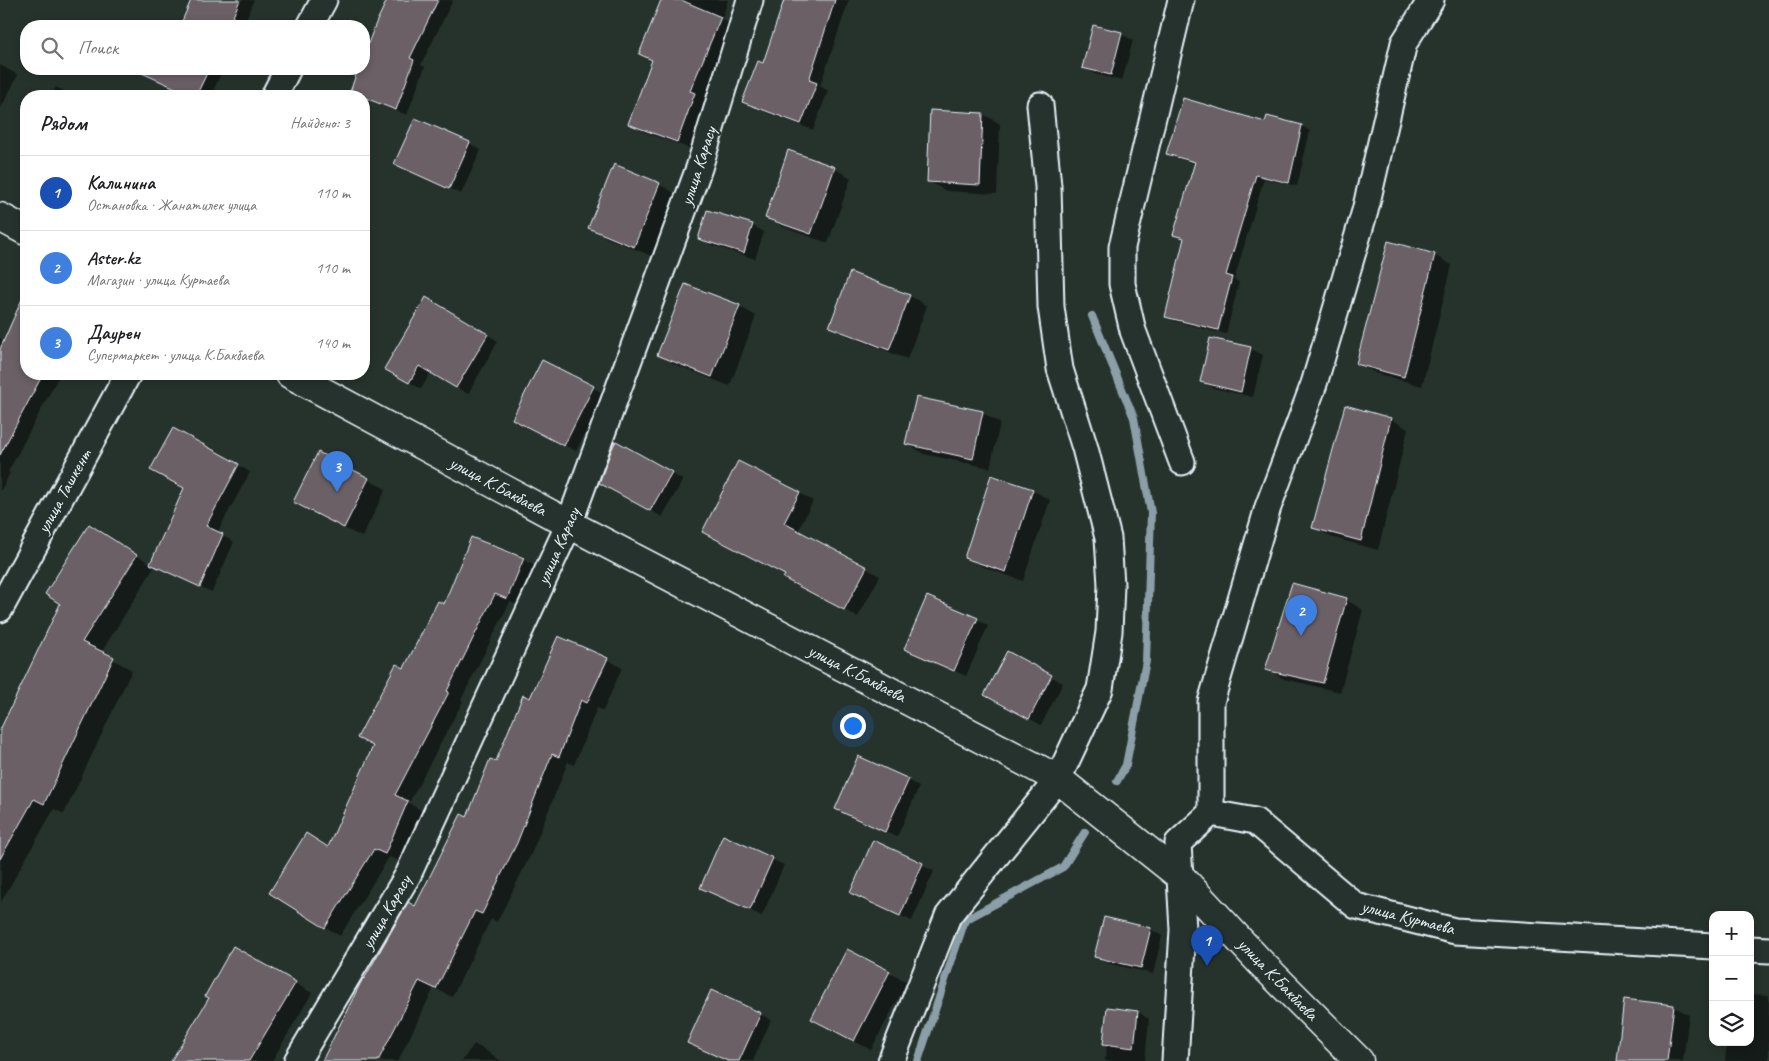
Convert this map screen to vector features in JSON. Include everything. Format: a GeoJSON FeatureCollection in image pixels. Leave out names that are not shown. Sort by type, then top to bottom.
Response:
{"type":"FeatureCollection","features":[{"type":"Feature","properties":{"kind":"street"},"geometry":{"type":"LineString","coordinates":[[313,20],[324,0]]}},
{"type":"Feature","properties":{"kind":"street","name":"улица Карасу"},"geometry":{"type":"LineString","coordinates":[[297,1061],[408,875],[569,524],[699,168],[750,0]]}},
{"type":"Feature","properties":{"kind":"street"},"geometry":{"type":"LineString","coordinates":[[1180,0],[1122,247],[1122,284],[1134,331],[1182,462]]}},
{"type":"Feature","properties":{"kind":"street"},"geometry":{"type":"LineString","coordinates":[[1175,1061],[1183,930],[1178,843],[1211,814],[1211,702],[1268,507],[1314,384],[1362,221],[1404,43],[1431,0]]}},
{"type":"Feature","properties":{"kind":"street"},"geometry":{"type":"LineString","coordinates":[[277,90],[285,75]]}},
{"type":"Feature","properties":{"kind":"street"},"geometry":{"type":"LineString","coordinates":[[891,1061],[948,916],[1058,779],[1100,689],[1109,632],[1111,584],[1108,538],[1085,448],[1059,360],[1051,307],[1048,186],[1040,105]]}},
{"type":"Feature","properties":{"kind":"street"},"geometry":{"type":"LineString","coordinates":[[0,217],[20,228]]}},
{"type":"Feature","properties":{"kind":"street","name":"улица Ташкент"},"geometry":{"type":"LineString","coordinates":[[0,609],[125,380]]}},
{"type":"Feature","properties":{"kind":"street","name":"улица К.Бакбаева"},"geometry":{"type":"LineString","coordinates":[[301,380],[569,524],[1058,779],[1180,876],[1259,961],[1360,1061]]}},
{"type":"Feature","properties":{"kind":"street","name":"улица Куртаева"},"geometry":{"type":"LineString","coordinates":[[1211,814],[1255,821],[1356,906],[1455,930],[1709,946]]}},
{"type":"Feature","properties":{"kind":"street"},"geometry":{"type":"LineString","coordinates":[[1754,949],[1769,950]]}},
{"type":"Feature","properties":{"kind":"building"},"geometry":{"type":"Polygon","coordinates":[[[191,0],[240,0],[232,20],[183,20],[191,0]]]}},
{"type":"Feature","properties":{"kind":"building"},"geometry":{"type":"Polygon","coordinates":[[[387,0],[438,0],[410,58],[414,60],[396,110],[370,100],[370,90],[351,90],[356,75],[370,75],[370,38],[387,0]]]}},
{"type":"Feature","properties":{"kind":"building"},"geometry":{"type":"Polygon","coordinates":[[[661,0],[681,0],[721,17],[690,91],[695,93],[677,142],[628,124],[652,60],[639,54],[661,0]]]}},
{"type":"Feature","properties":{"kind":"building"},"geometry":{"type":"Polygon","coordinates":[[[784,0],[835,0],[809,80],[817,83],[801,124],[742,102],[758,61],[763,63],[784,0]]]}},
{"type":"Feature","properties":{"kind":"building"},"geometry":{"type":"Polygon","coordinates":[[[1093,25],[1122,32],[1111,75],[1082,68],[1093,25]]]}},
{"type":"Feature","properties":{"kind":"building"},"geometry":{"type":"Polygon","coordinates":[[[146,75],[206,75],[199,90],[180,90],[146,75]]]}},
{"type":"Feature","properties":{"kind":"building"},"geometry":{"type":"Polygon","coordinates":[[[1183,98],[1265,122],[1267,116],[1302,125],[1289,183],[1256,175],[1226,275],[1232,277],[1218,330],[1165,317],[1184,238],[1173,235],[1195,162],[1166,154],[1183,98]]]}},
{"type":"Feature","properties":{"kind":"building"},"geometry":{"type":"Polygon","coordinates":[[[930,110],[983,113],[980,185],[927,182],[930,110]]]}},
{"type":"Feature","properties":{"kind":"building"},"geometry":{"type":"Polygon","coordinates":[[[415,118],[470,142],[449,189],[394,164],[415,118]]]}},
{"type":"Feature","properties":{"kind":"building"},"geometry":{"type":"Polygon","coordinates":[[[788,150],[835,167],[811,234],[765,218],[788,150]]]}},
{"type":"Feature","properties":{"kind":"building"},"geometry":{"type":"Polygon","coordinates":[[[614,164],[660,183],[634,247],[588,228],[614,164]]]}},
{"type":"Feature","properties":{"kind":"building"},"geometry":{"type":"Polygon","coordinates":[[[707,210],[753,224],[744,253],[698,239],[707,210]]]}},
{"type":"Feature","properties":{"kind":"building"},"geometry":{"type":"Polygon","coordinates":[[[1388,241],[1435,254],[1404,377],[1356,364],[1388,241]]]}},
{"type":"Feature","properties":{"kind":"building"},"geometry":{"type":"Polygon","coordinates":[[[850,272],[910,295],[889,350],[829,327],[850,272]]]}},
{"type":"Feature","properties":{"kind":"building"},"geometry":{"type":"Polygon","coordinates":[[[685,284],[740,305],[712,377],[657,355],[685,284]]]}},
{"type":"Feature","properties":{"kind":"building"},"geometry":{"type":"Polygon","coordinates":[[[426,297],[488,334],[456,388],[419,366],[409,383],[384,369],[426,297]]]}},
{"type":"Feature","properties":{"kind":"building"},"geometry":{"type":"Polygon","coordinates":[[[20,304],[20,380],[40,380],[0,455],[0,349],[20,304]]]}},
{"type":"Feature","properties":{"kind":"building"},"geometry":{"type":"Polygon","coordinates":[[[1210,338],[1251,347],[1241,392],[1200,382],[1210,338]]]}},
{"type":"Feature","properties":{"kind":"building"},"geometry":{"type":"Polygon","coordinates":[[[542,360],[594,386],[564,446],[512,419],[542,360]]]}},
{"type":"Feature","properties":{"kind":"building"},"geometry":{"type":"Polygon","coordinates":[[[916,397],[983,411],[973,459],[905,444],[916,397]]]}},
{"type":"Feature","properties":{"kind":"building"},"geometry":{"type":"Polygon","coordinates":[[[1345,405],[1391,418],[1361,541],[1312,528],[1345,405]]]}},
{"type":"Feature","properties":{"kind":"building"},"geometry":{"type":"Polygon","coordinates":[[[173,428],[239,464],[206,526],[223,534],[200,587],[150,564],[184,488],[150,470],[173,428]]]}},
{"type":"Feature","properties":{"kind":"building"},"geometry":{"type":"Polygon","coordinates":[[[616,441],[672,472],[650,511],[599,483],[616,441]]]}},
{"type":"Feature","properties":{"kind":"building"},"geometry":{"type":"Polygon","coordinates":[[[318,452],[369,478],[344,528],[293,502],[318,452]]]}},
{"type":"Feature","properties":{"kind":"building"},"geometry":{"type":"Polygon","coordinates":[[[738,461],[800,492],[784,523],[867,567],[844,610],[783,578],[785,575],[702,532],[738,461]]]}},
{"type":"Feature","properties":{"kind":"building"},"geometry":{"type":"Polygon","coordinates":[[[991,475],[1033,489],[1006,572],[964,558],[991,475]]]}},
{"type":"Feature","properties":{"kind":"building"},"geometry":{"type":"Polygon","coordinates":[[[89,524],[137,555],[82,642],[114,657],[44,804],[34,799],[0,859],[0,730],[60,604],[45,594],[89,524]]]}},
{"type":"Feature","properties":{"kind":"building"},"geometry":{"type":"Polygon","coordinates":[[[471,537],[524,558],[507,599],[495,594],[447,691],[449,692],[395,795],[408,801],[385,854],[374,849],[325,928],[269,893],[306,833],[328,847],[373,746],[357,738],[396,664],[404,668],[438,601],[444,604],[471,537]]]}},
{"type":"Feature","properties":{"kind":"building"},"geometry":{"type":"Polygon","coordinates":[[[1292,583],[1347,598],[1323,683],[1265,670],[1292,583]]]}},
{"type":"Feature","properties":{"kind":"building"},"geometry":{"type":"Polygon","coordinates":[[[927,596],[978,618],[954,671],[904,649],[927,596]]]}},
{"type":"Feature","properties":{"kind":"building"},"geometry":{"type":"Polygon","coordinates":[[[558,636],[608,658],[587,703],[581,700],[559,757],[552,754],[517,843],[482,914],[475,911],[436,989],[419,981],[378,1061],[322,1061],[363,978],[408,902],[415,906],[461,814],[467,817],[490,759],[496,761],[523,695],[530,698],[558,636]]]}},
{"type":"Feature","properties":{"kind":"building"},"geometry":{"type":"Polygon","coordinates":[[[1007,651],[1052,675],[1029,719],[984,695],[1007,651]]]}},
{"type":"Feature","properties":{"kind":"building"},"geometry":{"type":"Polygon","coordinates":[[[858,756],[909,779],[885,832],[835,809],[858,756]]]}},
{"type":"Feature","properties":{"kind":"building"},"geometry":{"type":"Polygon","coordinates":[[[723,835],[773,858],[750,910],[700,888],[723,835]]]}},
{"type":"Feature","properties":{"kind":"building"},"geometry":{"type":"Polygon","coordinates":[[[873,840],[923,863],[900,916],[850,893],[873,840]]]}},
{"type":"Feature","properties":{"kind":"building"},"geometry":{"type":"Polygon","coordinates":[[[1104,917],[1151,928],[1141,968],[1094,957],[1104,917]]]}},
{"type":"Feature","properties":{"kind":"building"},"geometry":{"type":"Polygon","coordinates":[[[233,946],[296,982],[249,1061],[171,1061],[209,998],[205,996],[233,946]]]}},
{"type":"Feature","properties":{"kind":"building"},"geometry":{"type":"Polygon","coordinates":[[[847,949],[890,971],[854,1041],[811,1019],[847,949]]]}},
{"type":"Feature","properties":{"kind":"building"},"geometry":{"type":"Polygon","coordinates":[[[711,990],[761,1013],[739,1061],[728,1061],[687,1043],[711,990]]]}},
{"type":"Feature","properties":{"kind":"building"},"geometry":{"type":"Polygon","coordinates":[[[1624,999],[1674,1005],[1667,1061],[1617,1061],[1624,999]]]}},
{"type":"Feature","properties":{"kind":"building"},"geometry":{"type":"Polygon","coordinates":[[[1107,1007],[1138,1011],[1134,1048],[1103,1044],[1107,1007]]]}},
{"type":"Feature","properties":{"kind":"waterway"},"geometry":{"type":"LineString","coordinates":[[1092,316],[1134,418],[1151,513],[1146,661],[1126,765],[1117,781]]}},
{"type":"Feature","properties":{"kind":"waterway"},"geometry":{"type":"LineString","coordinates":[[918,1061],[965,920],[1063,867],[1085,832]]}},
{"type":"Feature","properties":{"kind":"place","name":"Даурен"},"geometry":{"type":"Point","coordinates":[337,492]}},
{"type":"Feature","properties":{"kind":"place","name":"Aster.kz"},"geometry":{"type":"Point","coordinates":[1301,636]}},
{"type":"Feature","properties":{"kind":"place","name":"Калинина"},"geometry":{"type":"Point","coordinates":[1207,966]}}]}
